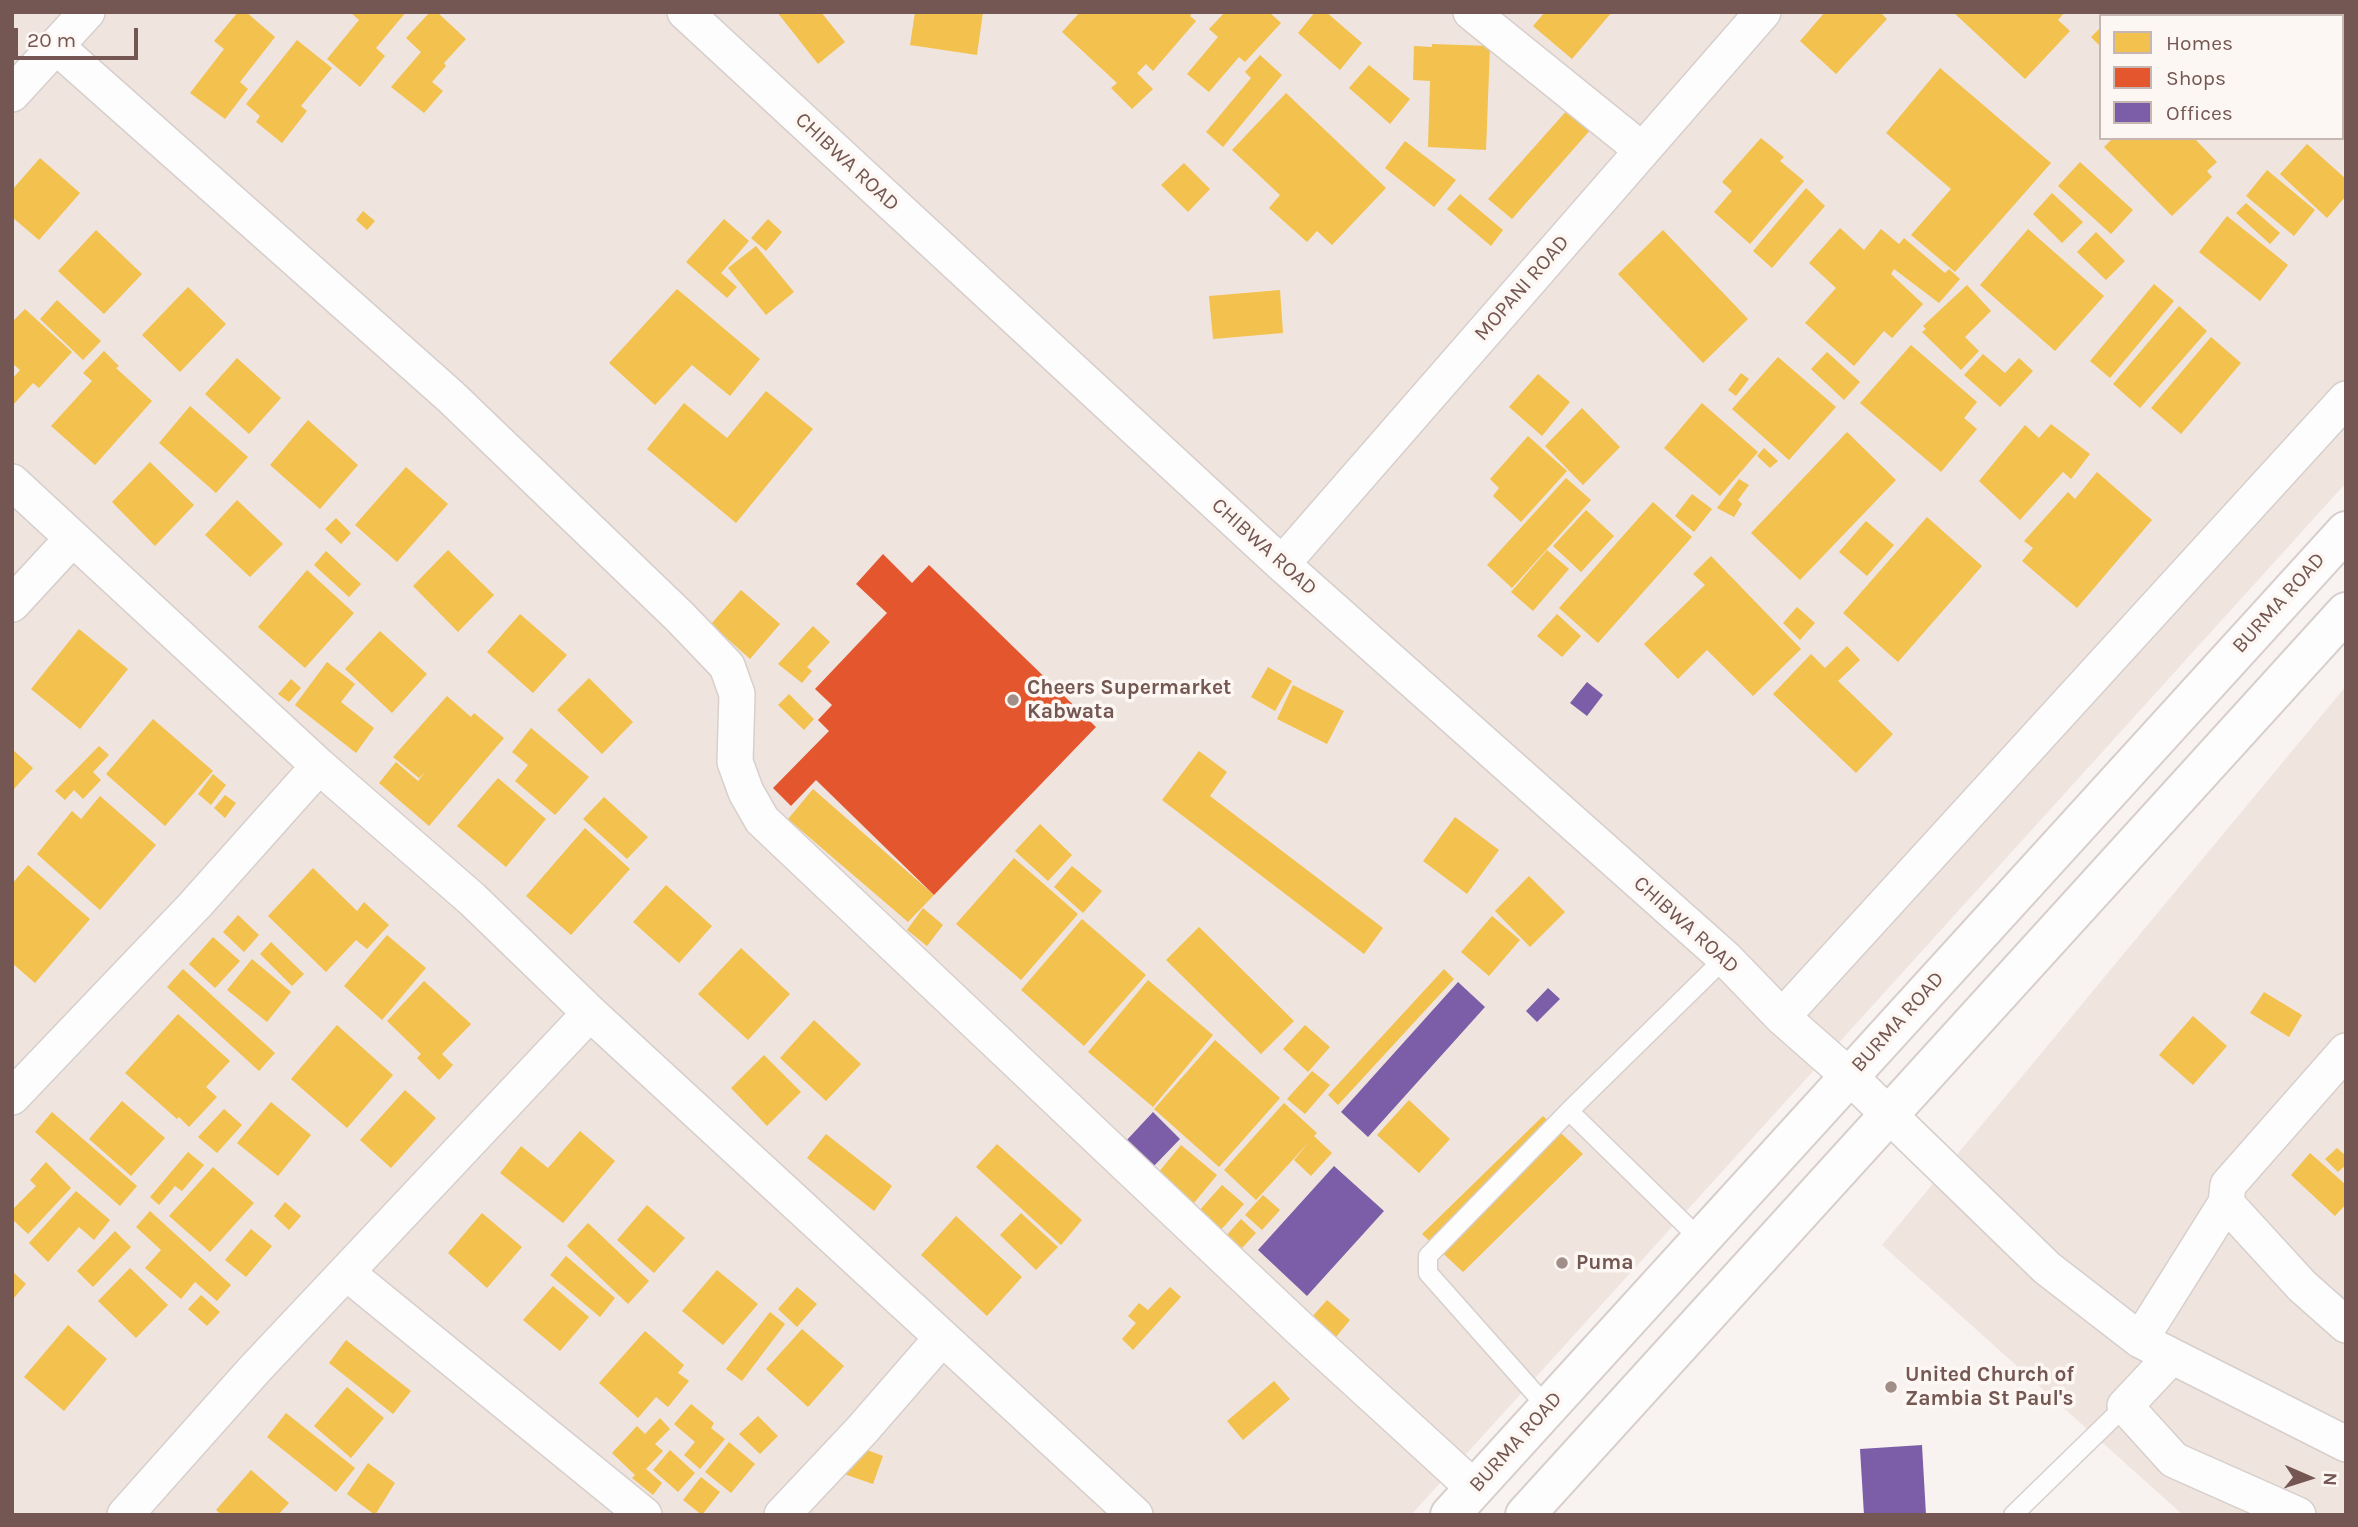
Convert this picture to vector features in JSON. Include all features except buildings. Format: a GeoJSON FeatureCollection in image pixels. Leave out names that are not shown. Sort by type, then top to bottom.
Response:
{"type":"FeatureCollection","features":[{"type":"Feature","properties":{"kind":"main road","name":"BURMA ROAD"},"geometry":{"type":"LineString","coordinates":[[1462,1502],[2346,531]]}},
{"type":"Feature","properties":{"kind":"main road"},"geometry":{"type":"LineString","coordinates":[[1525,1515],[2346,612]]}},
{"type":"Feature","properties":{"kind":"street"},"geometry":{"type":"LineString","coordinates":[[12,94],[87,12]]}},
{"type":"Feature","properties":{"kind":"street"},"geometry":{"type":"LineString","coordinates":[[1471,12],[1642,150]]}},
{"type":"Feature","properties":{"kind":"street","name":"MOPANI ROAD"},"geometry":{"type":"LineString","coordinates":[[1282,564],[1756,15]]}},
{"type":"Feature","properties":{"kind":"street","name":"CHIBWA ROAD"},"geometry":{"type":"LineString","coordinates":[[698,16],[1282,564],[1725,958],[1782,1017],[1849,1076],[2047,1268],[2140,1340],[2346,1444]]}},
{"type":"Feature","properties":{"kind":"street"},"geometry":{"type":"LineString","coordinates":[[57,47],[450,396],[680,617],[727,666],[737,694],[735,762],[746,792],[762,820],[1287,1318],[1462,1502]]}},
{"type":"Feature","properties":{"kind":"street"},"geometry":{"type":"LineString","coordinates":[[1782,1017],[2346,399]]}},
{"type":"Feature","properties":{"kind":"street"},"geometry":{"type":"LineString","coordinates":[[12,482],[319,766],[472,899],[590,1013],[1135,1515]]}},
{"type":"Feature","properties":{"kind":"street"},"geometry":{"type":"LineString","coordinates":[[12,604],[72,539]]}},
{"type":"Feature","properties":{"kind":"street"},"geometry":{"type":"LineString","coordinates":[[12,1097],[195,905],[319,766]]}},
{"type":"Feature","properties":{"kind":"street"},"geometry":{"type":"LineString","coordinates":[[125,1515],[254,1370],[590,1013]]}},
{"type":"Feature","properties":{"kind":"street"},"geometry":{"type":"LineString","coordinates":[[2140,1340],[2226,1203],[2228,1185],[2346,1051]]}},
{"type":"Feature","properties":{"kind":"street"},"geometry":{"type":"LineString","coordinates":[[2226,1203],[2302,1286],[2346,1325]]}},
{"type":"Feature","properties":{"kind":"street"},"geometry":{"type":"LineString","coordinates":[[347,1273],[644,1515]]}},
{"type":"Feature","properties":{"kind":"street"},"geometry":{"type":"LineString","coordinates":[[782,1515],[943,1338]]}},
{"type":"Feature","properties":{"kind":"street"},"geometry":{"type":"LineString","coordinates":[[2171,1357],[2125,1406],[2174,1460],[2298,1515]]}},
{"type":"Feature","properties":{"kind":"lane"},"geometry":{"type":"LineString","coordinates":[[1547,1407],[1428,1273],[1428,1256],[1569,1111],[1725,958]]}},
{"type":"Feature","properties":{"kind":"lane"},"geometry":{"type":"LineString","coordinates":[[1569,1111],[1700,1239]]}},
{"type":"Feature","properties":{"kind":"lane"},"geometry":{"type":"LineString","coordinates":[[2013,1515],[2125,1406]]}},
{"type":"Feature","properties":{"kind":"shaded area"},"geometry":{"type":"Polygon","coordinates":[[[12,12],[2346,12],[2346,483],[1411,1515],[12,1515],[12,12]]]}},
{"type":"Feature","properties":{"kind":"shaded area"},"geometry":{"type":"Polygon","coordinates":[[[2346,686],[2346,1515],[2183,1515],[1882,1245],[2346,686]]]}},
{"type":"Feature","properties":{"kind":"place","name":"Cheers Supermarket Kabwata"},"geometry":{"type":"Point","coordinates":[1013,700]}},
{"type":"Feature","properties":{"kind":"place","name":"Puma"},"geometry":{"type":"Point","coordinates":[1562,1263]}},
{"type":"Feature","properties":{"kind":"place","name":"United Church of Zambia St Paul's"},"geometry":{"type":"Point","coordinates":[1891,1387]}}]}
